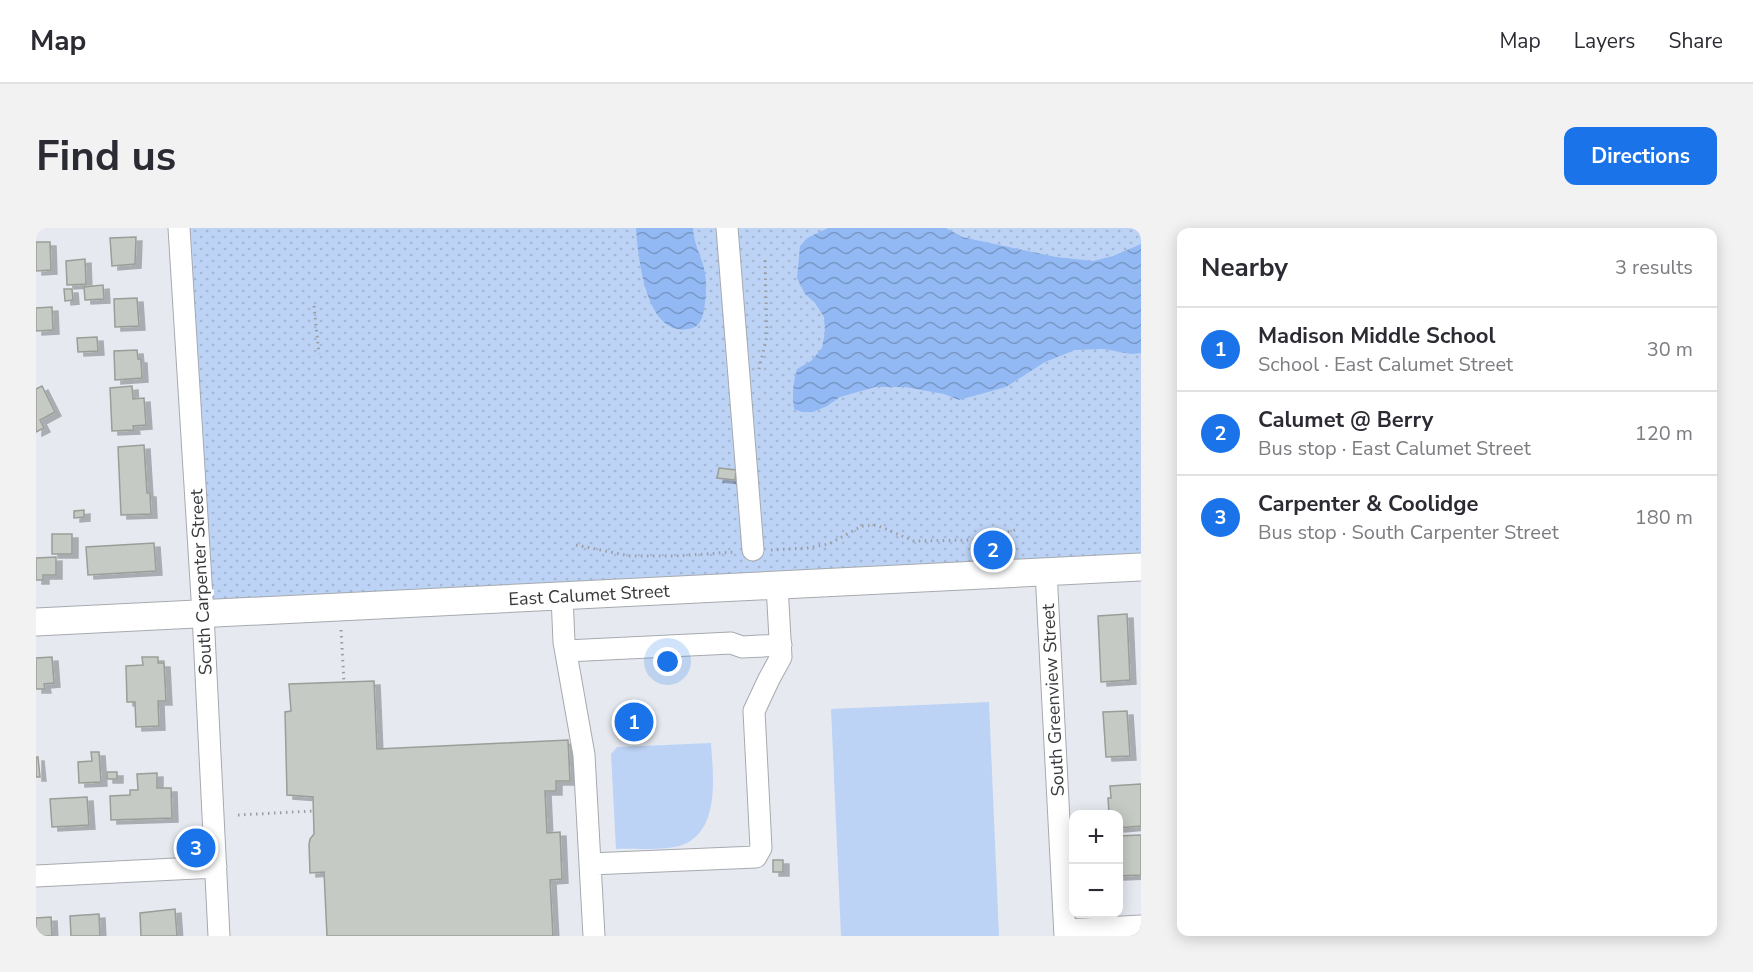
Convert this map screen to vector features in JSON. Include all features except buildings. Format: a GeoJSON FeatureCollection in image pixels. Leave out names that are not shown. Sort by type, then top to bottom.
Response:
{"type":"FeatureCollection","features":[{"type":"Feature","properties":{"kind":"main road","name":"East Calumet Street"},"geometry":{"type":"LineString","coordinates":[[36,622],[1141,567]]}},
{"type":"Feature","properties":{"kind":"street","name":"South Carpenter Street"},"geometry":{"type":"LineString","coordinates":[[179,228],[203,614],[219,936]]}},
{"type":"Feature","properties":{"kind":"street"},"geometry":{"type":"LineString","coordinates":[[726,228],[753,550]]}},
{"type":"Feature","properties":{"kind":"street","name":"South Greenview Street"},"geometry":{"type":"LineString","coordinates":[[1046,571],[1065,933]]}},
{"type":"Feature","properties":{"kind":"street"},"geometry":{"type":"LineString","coordinates":[[590,864],[756,857],[761,849],[754,711],[781,657],[777,585]]}},
{"type":"Feature","properties":{"kind":"street"},"geometry":{"type":"LineString","coordinates":[[562,596],[566,651],[584,748],[594,936]]}},
{"type":"Feature","properties":{"kind":"street"},"geometry":{"type":"LineString","coordinates":[[566,651],[731,643],[741,647],[781,645]]}},
{"type":"Feature","properties":{"kind":"street"},"geometry":{"type":"LineString","coordinates":[[36,876],[216,867]]}},
{"type":"Feature","properties":{"kind":"street"},"geometry":{"type":"LineString","coordinates":[[1065,933],[1141,926]]}},
{"type":"Feature","properties":{"kind":"path"},"geometry":{"type":"LineString","coordinates":[[759,369],[767,336],[765,260]]}},
{"type":"Feature","properties":{"kind":"path"},"geometry":{"type":"LineString","coordinates":[[314,306],[319,354]]}},
{"type":"Feature","properties":{"kind":"path"},"geometry":{"type":"LineString","coordinates":[[576,545],[630,556],[675,556],[807,548],[829,544],[862,526],[869,525],[876,525],[914,541],[974,540],[1015,530]]}},
{"type":"Feature","properties":{"kind":"path"},"geometry":{"type":"LineString","coordinates":[[341,630],[344,682]]}},
{"type":"Feature","properties":{"kind":"path"},"geometry":{"type":"LineString","coordinates":[[237,815],[313,811]]}},
{"type":"Feature","properties":{"kind":"shaded area"},"geometry":{"type":"Polygon","coordinates":[[[179,228],[1141,228],[1141,567],[203,614],[179,228]]]}},
{"type":"Feature","properties":{"kind":"shaded area"},"geometry":{"type":"Polygon","coordinates":[[[989,702],[999,936],[841,936],[831,709],[989,702]]]}},
{"type":"Feature","properties":{"kind":"shaded area"},"geometry":{"type":"Polygon","coordinates":[[[711,743],[712,798],[710,812],[698,835],[687,843],[671,848],[616,849],[611,754],[617,747],[711,743]]]}},
{"type":"Feature","properties":{"kind":"water"},"geometry":{"type":"Polygon","coordinates":[[[636,228],[693,228],[706,283],[703,314],[696,326],[688,329],[674,328],[662,320],[653,308],[642,274],[636,228]]]}},
{"type":"Feature","properties":{"kind":"water"},"geometry":{"type":"Polygon","coordinates":[[[828,228],[946,228],[962,237],[1056,257],[1093,261],[1113,256],[1141,244],[1141,353],[1131,354],[1104,349],[1075,350],[1045,362],[1006,387],[959,400],[944,394],[905,387],[875,387],[840,397],[813,412],[794,409],[793,389],[797,369],[811,361],[822,348],[825,332],[824,317],[815,303],[805,294],[797,278],[800,246],[807,238],[828,228]]]}},
{"type":"Feature","properties":{"kind":"place","name":"Calumet @ Berry"},"geometry":{"type":"Point","coordinates":[993,550]}},
{"type":"Feature","properties":{"kind":"place","name":"Madison Middle School"},"geometry":{"type":"Point","coordinates":[634,722]}},
{"type":"Feature","properties":{"kind":"place","name":"Carpenter & Coolidge"},"geometry":{"type":"Point","coordinates":[196,848]}}]}
